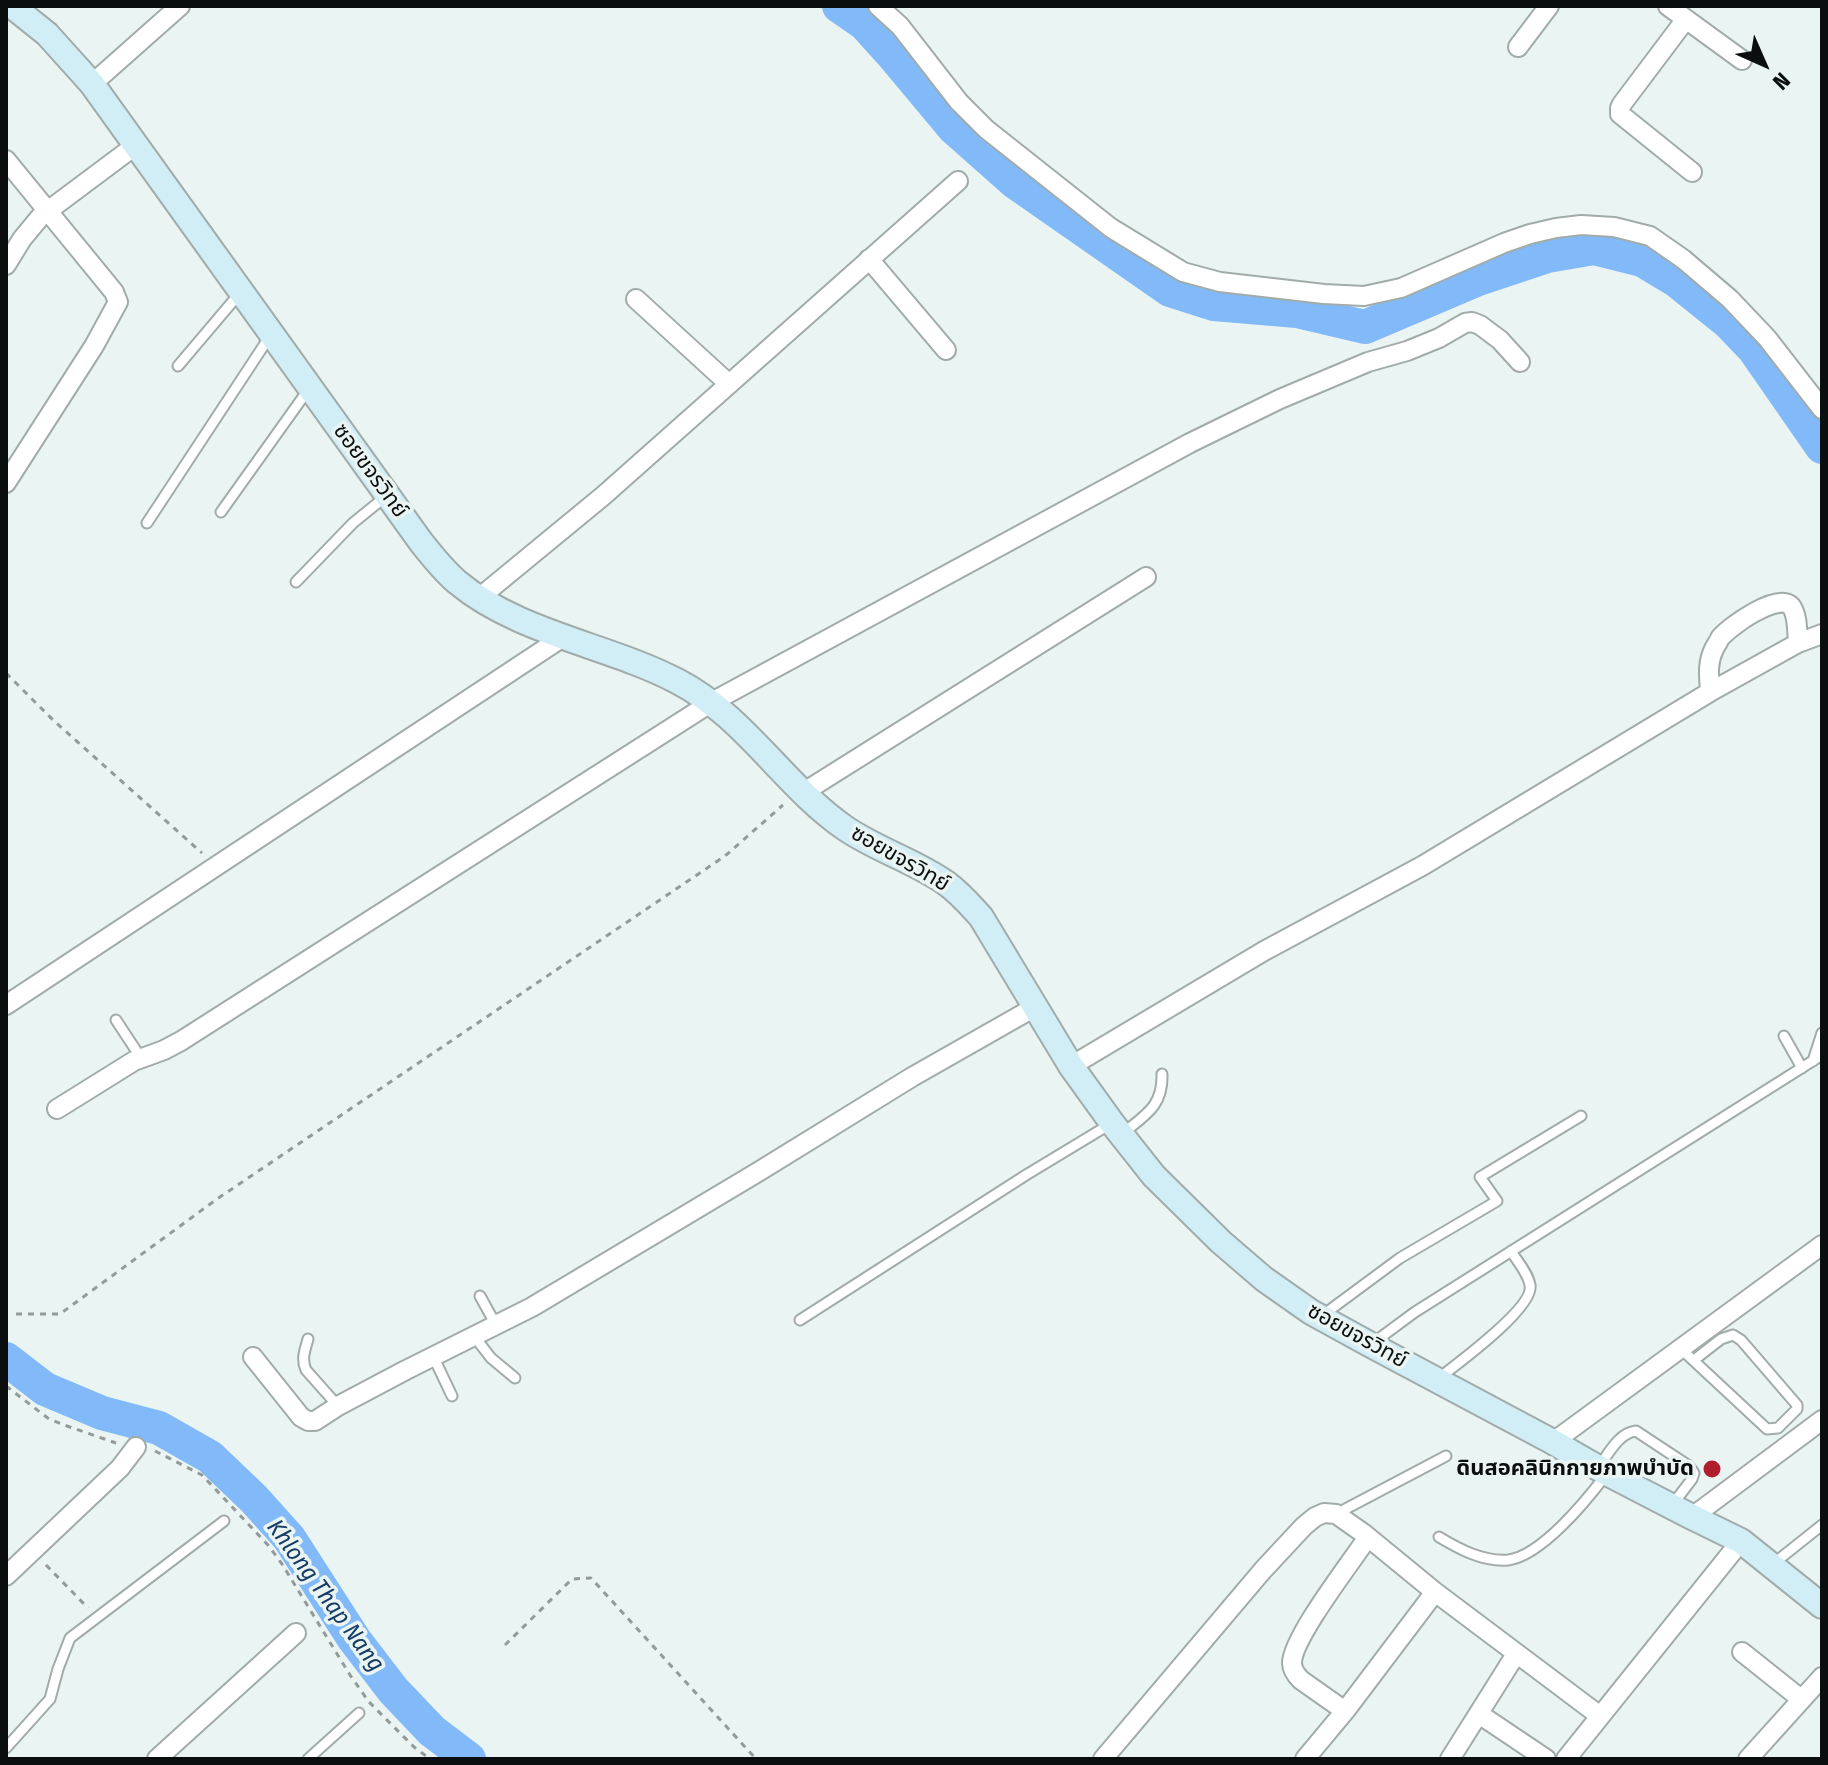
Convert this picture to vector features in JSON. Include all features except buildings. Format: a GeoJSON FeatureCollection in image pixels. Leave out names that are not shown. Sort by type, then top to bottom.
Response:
{"type":"FeatureCollection","features":[{"type":"Feature","properties":{"kind":"street","name":"ซอยขจรวิทย์"},"geometry":{"type":"LineString","coordinates":[[12,6],[47,34],[92,84],[387,495],[440,566],[458,583],[515,617],[648,666],[712,702],[842,827],[947,883],[967,900],[981,917],[1071,1066],[1116,1129],[1154,1176],[1264,1279],[1321,1317],[1371,1345],[1603,1471],[1741,1541],[1822,1606]]}},
{"type":"Feature","properties":{"kind":"street"},"geometry":{"type":"LineString","coordinates":[[92,84],[180,6]]}},
{"type":"Feature","properties":{"kind":"street"},"geometry":{"type":"LineString","coordinates":[[878,6],[900,26],[959,102],[986,129],[1111,228],[1183,272],[1220,282],[1364,296],[1401,288],[1530,234],[1581,225],[1614,227],[1650,236],[1730,299],[1767,338],[1822,409]]}},
{"type":"Feature","properties":{"kind":"street"},"geometry":{"type":"LineString","coordinates":[[1518,47],[1549,6]]}},
{"type":"Feature","properties":{"kind":"street"},"geometry":{"type":"LineString","coordinates":[[1668,6],[1742,60]]}},
{"type":"Feature","properties":{"kind":"street"},"geometry":{"type":"LineString","coordinates":[[1686,19],[1622,104],[1620,114],[1692,172]]}},
{"type":"Feature","properties":{"kind":"street"},"geometry":{"type":"LineString","coordinates":[[6,265],[22,239],[48,209],[136,145]]}},
{"type":"Feature","properties":{"kind":"street"},"geometry":{"type":"LineString","coordinates":[[6,160],[114,292],[118,302],[94,346],[6,483]]}},
{"type":"Feature","properties":{"kind":"street"},"geometry":{"type":"LineString","coordinates":[[479,598],[603,496],[958,181]]}},
{"type":"Feature","properties":{"kind":"street"},"geometry":{"type":"LineString","coordinates":[[869,259],[946,350]]}},
{"type":"Feature","properties":{"kind":"street"},"geometry":{"type":"LineString","coordinates":[[636,299],[729,384]]}},
{"type":"Feature","properties":{"kind":"street"},"geometry":{"type":"LineString","coordinates":[[57,1109],[141,1058],[181,1041],[712,702],[1162,457],[1280,399],[1368,362],[1439,338],[1465,323],[1480,325],[1500,340],[1520,362]]}},
{"type":"Feature","properties":{"kind":"street"},"geometry":{"type":"LineString","coordinates":[[802,791],[1146,577]]}},
{"type":"Feature","properties":{"kind":"street"},"geometry":{"type":"LineString","coordinates":[[1710,692],[1708,668],[1712,652],[1729,629],[1754,613],[1775,602],[1790,606],[1794,613],[1798,643]]}},
{"type":"Feature","properties":{"kind":"street"},"geometry":{"type":"LineString","coordinates":[[1071,1066],[1264,951],[1422,866],[1710,692],[1798,643],[1822,634]]}},
{"type":"Feature","properties":{"kind":"street"},"geometry":{"type":"LineString","coordinates":[[6,1005],[563,637]]}},
{"type":"Feature","properties":{"kind":"street"},"geometry":{"type":"LineString","coordinates":[[253,1357],[301,1417],[315,1421],[433,1356],[532,1307],[912,1077],[1035,1007]]}},
{"type":"Feature","properties":{"kind":"street"},"geometry":{"type":"LineString","coordinates":[[1553,1442],[1687,1354],[1822,1245]]}},
{"type":"Feature","properties":{"kind":"street"},"geometry":{"type":"LineString","coordinates":[[1681,1512],[1822,1420]]}},
{"type":"Feature","properties":{"kind":"street"},"geometry":{"type":"LineString","coordinates":[[6,1576],[120,1468],[136,1447]]}},
{"type":"Feature","properties":{"kind":"street"},"geometry":{"type":"LineString","coordinates":[[1103,1759],[1263,1570],[1304,1526],[1324,1513],[1336,1514],[1368,1537],[1435,1592],[1600,1716]]}},
{"type":"Feature","properties":{"kind":"street"},"geometry":{"type":"LineString","coordinates":[[1345,1711],[1301,1680],[1292,1663],[1304,1630],[1368,1537]]}},
{"type":"Feature","properties":{"kind":"street"},"geometry":{"type":"LineString","coordinates":[[1566,1759],[1741,1541]]}},
{"type":"Feature","properties":{"kind":"street"},"geometry":{"type":"LineString","coordinates":[[1305,1759],[1435,1592]]}},
{"type":"Feature","properties":{"kind":"street"},"geometry":{"type":"LineString","coordinates":[[157,1759],[296,1633]]}},
{"type":"Feature","properties":{"kind":"street"},"geometry":{"type":"LineString","coordinates":[[1742,1652],[1801,1699]]}},
{"type":"Feature","properties":{"kind":"street"},"geometry":{"type":"LineString","coordinates":[[1450,1759],[1516,1654]]}},
{"type":"Feature","properties":{"kind":"street"},"geometry":{"type":"LineString","coordinates":[[1748,1759],[1822,1677]]}},
{"type":"Feature","properties":{"kind":"street"},"geometry":{"type":"LineString","coordinates":[[1479,1714],[1546,1759]]}},
{"type":"Feature","properties":{"kind":"lane"},"geometry":{"type":"LineString","coordinates":[[178,366],[241,291]]}},
{"type":"Feature","properties":{"kind":"lane"},"geometry":{"type":"LineString","coordinates":[[147,523],[271,333]]}},
{"type":"Feature","properties":{"kind":"lane"},"geometry":{"type":"LineString","coordinates":[[221,512],[310,387]]}},
{"type":"Feature","properties":{"kind":"lane"},"geometry":{"type":"LineString","coordinates":[[296,582],[353,523],[387,495]]}},
{"type":"Feature","properties":{"kind":"lane"},"geometry":{"type":"LineString","coordinates":[[116,1020],[141,1058]]}},
{"type":"Feature","properties":{"kind":"lane"},"geometry":{"type":"LineString","coordinates":[[1371,1345],[1415,1312],[1818,1058],[1822,1033]]}},
{"type":"Feature","properties":{"kind":"lane"},"geometry":{"type":"LineString","coordinates":[[1784,1036],[1802,1068]]}},
{"type":"Feature","properties":{"kind":"lane"},"geometry":{"type":"LineString","coordinates":[[800,1320],[1026,1175],[1148,1113],[1162,1089],[1162,1074]]}},
{"type":"Feature","properties":{"kind":"lane"},"geometry":{"type":"LineString","coordinates":[[1321,1317],[1400,1258],[1497,1201],[1480,1177],[1581,1116]]}},
{"type":"Feature","properties":{"kind":"lane"},"geometry":{"type":"LineString","coordinates":[[1437,1380],[1496,1332],[1523,1305],[1531,1286],[1511,1251]]}},
{"type":"Feature","properties":{"kind":"lane"},"geometry":{"type":"LineString","coordinates":[[480,1296],[496,1325]]}},
{"type":"Feature","properties":{"kind":"lane"},"geometry":{"type":"LineString","coordinates":[[1733,1335],[1741,1340],[1797,1405],[1797,1409],[1778,1428],[1767,1429],[1687,1354],[1733,1335]]}},
{"type":"Feature","properties":{"kind":"lane"},"geometry":{"type":"LineString","coordinates":[[474,1336],[491,1358],[515,1378]]}},
{"type":"Feature","properties":{"kind":"lane"},"geometry":{"type":"LineString","coordinates":[[308,1339],[303,1363],[306,1370],[338,1406]]}},
{"type":"Feature","properties":{"kind":"lane"},"geometry":{"type":"LineString","coordinates":[[433,1356],[452,1396]]}},
{"type":"Feature","properties":{"kind":"lane"},"geometry":{"type":"LineString","coordinates":[[1439,1537],[1488,1559],[1509,1560],[1524,1555],[1570,1518],[1622,1437],[1636,1431],[1689,1466],[1694,1473],[1681,1512]]}},
{"type":"Feature","properties":{"kind":"lane"},"geometry":{"type":"LineString","coordinates":[[1336,1514],[1446,1456]]}},
{"type":"Feature","properties":{"kind":"lane"},"geometry":{"type":"LineString","coordinates":[[6,1748],[50,1699],[70,1638],[224,1521]]}},
{"type":"Feature","properties":{"kind":"lane"},"geometry":{"type":"LineString","coordinates":[[1770,1566],[1822,1525]]}},
{"type":"Feature","properties":{"kind":"lane"},"geometry":{"type":"LineString","coordinates":[[308,1759],[359,1713]]}},
{"type":"Feature","properties":{"kind":"path"},"geometry":{"type":"LineString","coordinates":[[6,673],[54,721],[217,866]]}},
{"type":"Feature","properties":{"kind":"path"},"geometry":{"type":"LineString","coordinates":[[16,1314],[60,1314],[217,1199],[725,856],[802,791]]}},
{"type":"Feature","properties":{"kind":"path"},"geometry":{"type":"LineString","coordinates":[[6,1386],[49,1419],[95,1436],[154,1450],[202,1475],[215,1486],[282,1564],[369,1702],[390,1725],[430,1759]]}},
{"type":"Feature","properties":{"kind":"path"},"geometry":{"type":"LineString","coordinates":[[33,1550],[97,1619]]}},
{"type":"Feature","properties":{"kind":"path"},"geometry":{"type":"LineString","coordinates":[[505,1645],[572,1579],[591,1578],[756,1759]]}},
{"type":"Feature","properties":{"kind":"waterway"},"geometry":{"type":"LineString","coordinates":[[839,6],[865,24],[954,128],[1015,182],[1170,290],[1214,304],[1297,311],[1365,327],[1478,279],[1547,256],[1594,248],[1642,260],[1677,281],[1728,322],[1754,349],[1822,447]]}},
{"type":"Feature","properties":{"kind":"waterway","name":"Khlong Thap Nang"},"geometry":{"type":"LineString","coordinates":[[6,1359],[45,1389],[102,1413],[159,1428],[210,1457],[289,1538],[354,1639],[393,1690],[432,1731],[469,1759]]}},
{"type":"Feature","properties":{"kind":"place","name":"ดินสอคลินิกกายภาพบำบัด"},"geometry":{"type":"Point","coordinates":[1712,1469]}}]}
